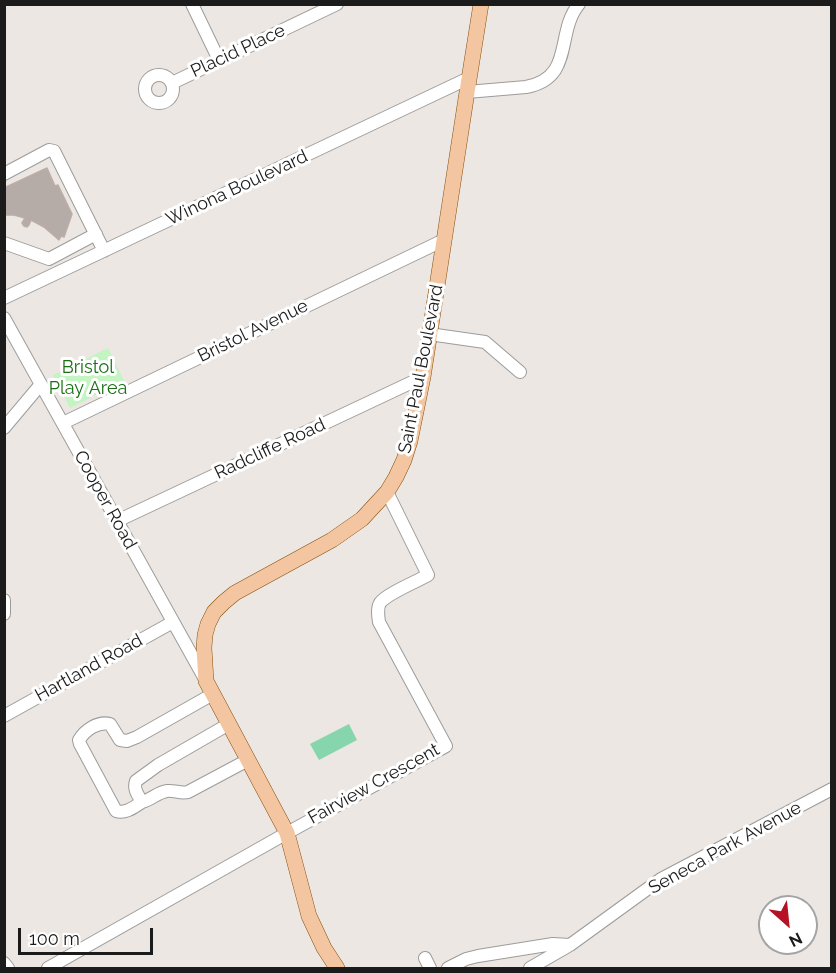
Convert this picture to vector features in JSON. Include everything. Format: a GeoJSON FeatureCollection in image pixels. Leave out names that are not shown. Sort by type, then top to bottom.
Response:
{"type":"FeatureCollection","features":[{"type":"Feature","properties":{"kind":"main road","name":"Saint Paul Boulevard"},"geometry":{"type":"LineString","coordinates":[[337,969],[309,916],[286,833],[209,687],[204,648],[205,635],[214,612],[235,593],[348,530],[362,519],[387,492],[404,460],[423,377],[481,4]]}},
{"type":"Feature","properties":{"kind":"street"},"geometry":{"type":"LineString","coordinates":[[192,4],[219,60]]}},
{"type":"Feature","properties":{"kind":"street","name":"Placid Place"},"geometry":{"type":"LineString","coordinates":[[172,83],[337,4]]}},
{"type":"Feature","properties":{"kind":"street","name":"Winona Boulevard"},"geometry":{"type":"LineString","coordinates":[[4,298],[468,85],[526,87],[544,81],[558,66],[572,15],[579,4]]}},
{"type":"Feature","properties":{"kind":"street"},"geometry":{"type":"LineString","coordinates":[[4,174],[49,150],[54,151],[104,251]]}},
{"type":"Feature","properties":{"kind":"street"},"geometry":{"type":"LineString","coordinates":[[48,259],[96,234]]}},
{"type":"Feature","properties":{"kind":"street","name":"Bristol Avenue"},"geometry":{"type":"LineString","coordinates":[[63,423],[444,240]]}},
{"type":"Feature","properties":{"kind":"street"},"geometry":{"type":"LineString","coordinates":[[4,243],[48,259],[56,273]]}},
{"type":"Feature","properties":{"kind":"street","name":"Cooper Road"},"geometry":{"type":"LineString","coordinates":[[4,318],[209,687]]}},
{"type":"Feature","properties":{"kind":"street"},"geometry":{"type":"LineString","coordinates":[[429,334],[485,342],[520,372]]}},
{"type":"Feature","properties":{"kind":"street","name":"Radcliffe Road"},"geometry":{"type":"LineString","coordinates":[[117,521],[423,377]]}},
{"type":"Feature","properties":{"kind":"street"},"geometry":{"type":"LineString","coordinates":[[4,428],[41,384]]}},
{"type":"Feature","properties":{"kind":"street","name":"Fairview Crescent"},"geometry":{"type":"LineString","coordinates":[[286,833],[446,746],[379,622],[379,606],[384,599],[428,575],[387,492]]}},
{"type":"Feature","properties":{"kind":"street"},"geometry":{"type":"LineString","coordinates":[[4,600],[4,614]]}},
{"type":"Feature","properties":{"kind":"street","name":"Hartland Road"},"geometry":{"type":"LineString","coordinates":[[4,716],[173,622]]}},
{"type":"Feature","properties":{"kind":"street"},"geometry":{"type":"LineString","coordinates":[[209,687],[180,712],[127,741],[120,740],[107,723],[101,723],[82,734],[79,740],[116,811],[122,813],[168,790],[188,792],[248,760]]}},
{"type":"Feature","properties":{"kind":"street"},"geometry":{"type":"LineString","coordinates":[[142,802],[134,786],[135,781],[229,724]]}},
{"type":"Feature","properties":{"kind":"street","name":"Seneca Park Avenue"},"geometry":{"type":"LineString","coordinates":[[530,969],[570,945],[661,879],[831,789]]}},
{"type":"Feature","properties":{"kind":"street"},"geometry":{"type":"LineString","coordinates":[[48,969],[286,833]]}},
{"type":"Feature","properties":{"kind":"street"},"geometry":{"type":"LineString","coordinates":[[448,969],[466,959],[478,956],[554,944],[570,945]]}},
{"type":"Feature","properties":{"kind":"street"},"geometry":{"type":"LineString","coordinates":[[4,963],[8,969]]}},
{"type":"Feature","properties":{"kind":"green space","name":"Bristol Play Area"},"geometry":{"type":"Polygon","coordinates":[[[108,348],[124,381],[70,408],[53,375],[108,348]]]}},
{"type":"Feature","properties":{"kind":"green space"},"geometry":{"type":"Polygon","coordinates":[[[349,724],[357,740],[319,760],[310,744],[349,724]]]}},
{"type":"Feature","properties":{"kind":"building"},"geometry":{"type":"Polygon","coordinates":[[[47,168],[72,214],[64,237],[61,236],[59,240],[44,227],[31,220],[27,227],[22,223],[25,218],[4,215],[4,188],[47,168]]]}}]}
